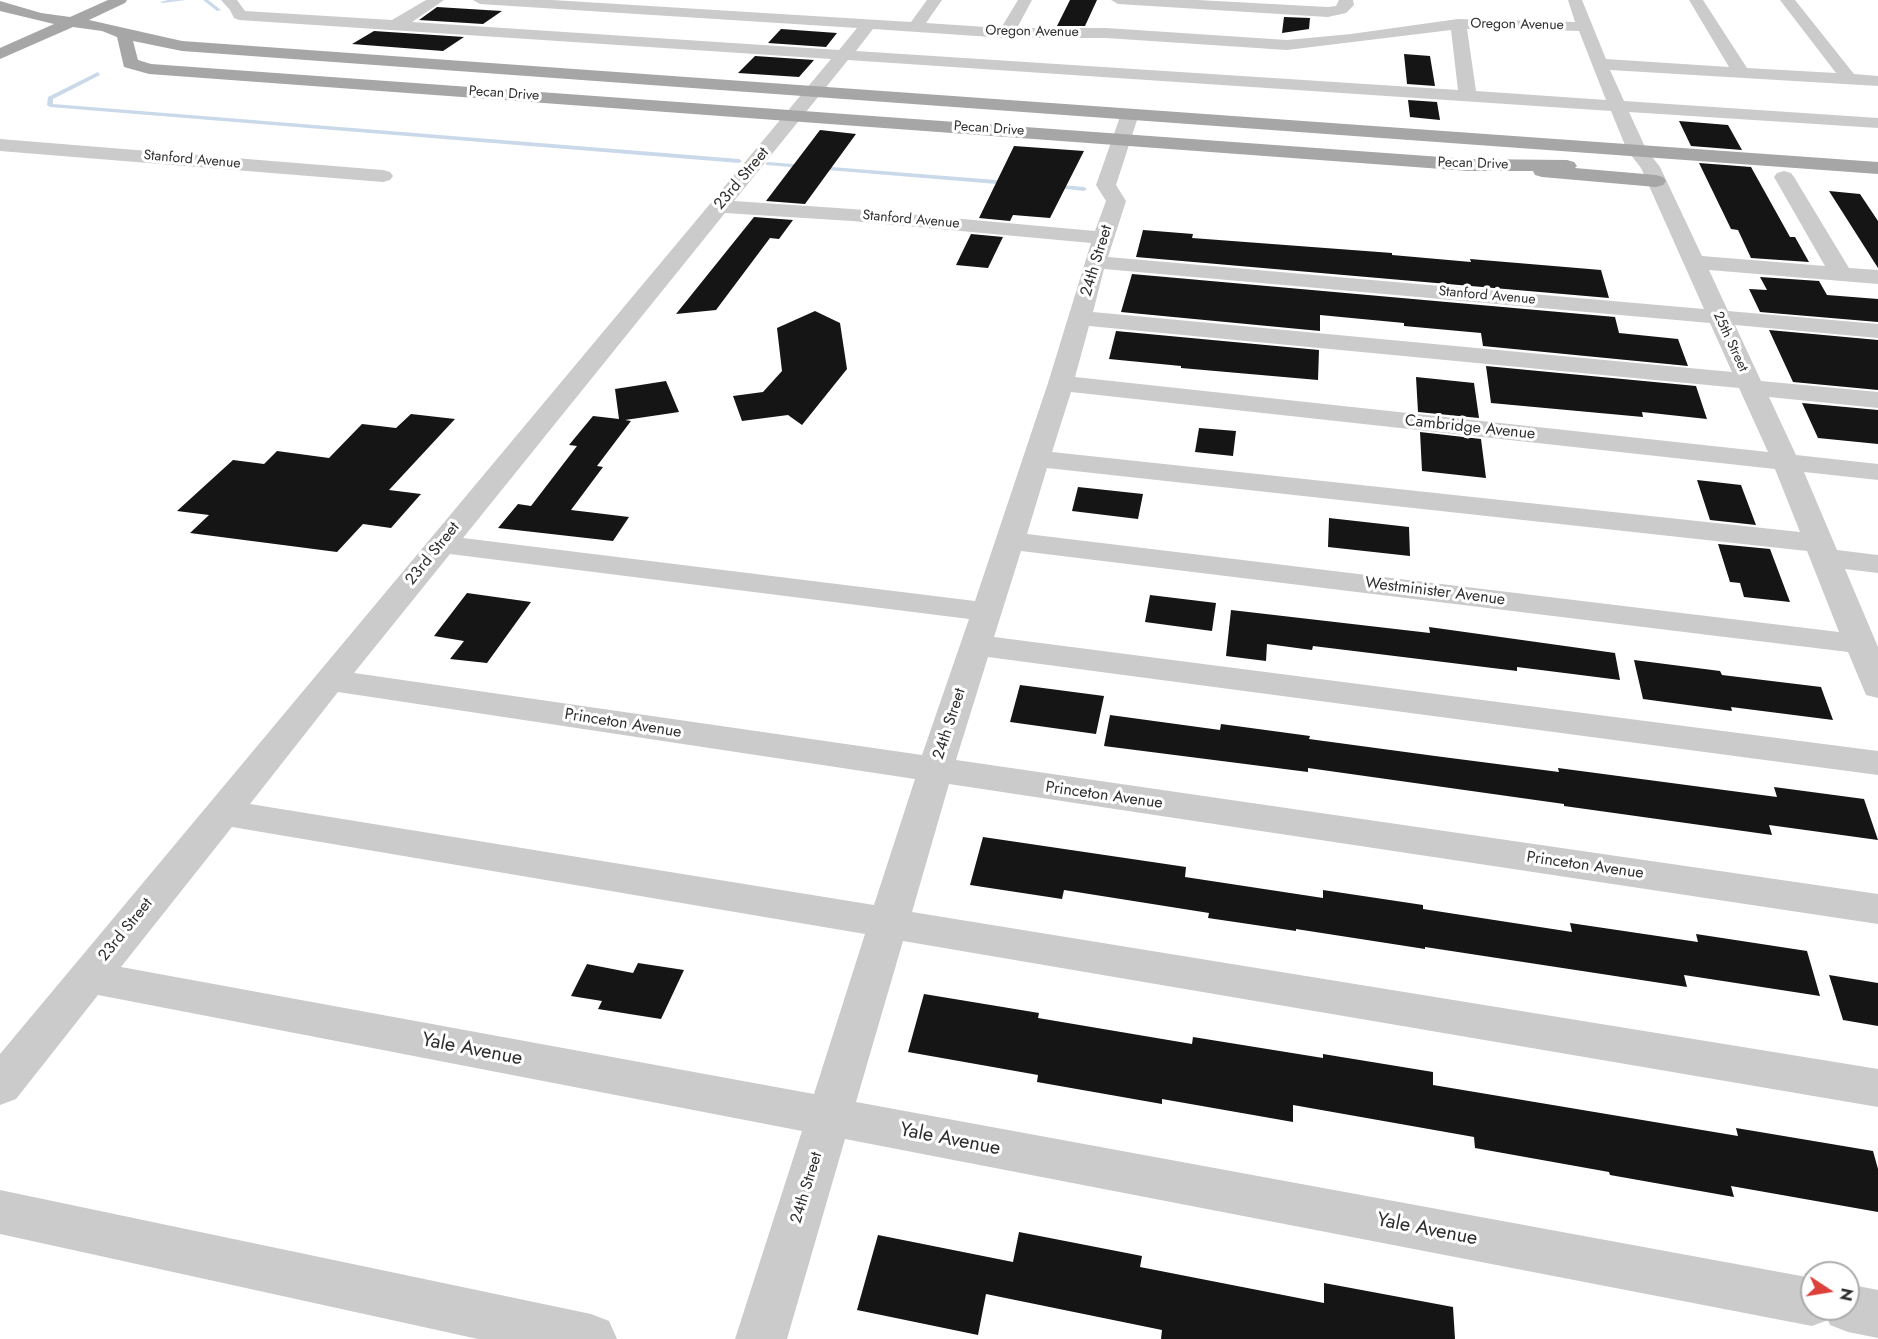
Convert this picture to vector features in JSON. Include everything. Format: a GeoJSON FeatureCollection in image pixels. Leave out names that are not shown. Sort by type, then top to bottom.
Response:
{"type":"FeatureCollection","features":[{"type":"Feature","properties":{"kind":"main road"},"geometry":{"type":"LineString","coordinates":[[5,7],[50,11],[107,0]]}},
{"type":"Feature","properties":{"kind":"main road"},"geometry":{"type":"LineString","coordinates":[[0,55],[120,0]]}},
{"type":"Feature","properties":{"kind":"main road","name":"Pecan Drive"},"geometry":{"type":"LineString","coordinates":[[5,7],[40,16],[105,27],[125,42],[815,91],[1469,165],[1653,174]]}},
{"type":"Feature","properties":{"kind":"main road"},"geometry":{"type":"LineString","coordinates":[[100,43],[125,42]]}},
{"type":"Feature","properties":{"kind":"main road","name":"Pecan Drive"},"geometry":{"type":"LineString","coordinates":[[125,42],[130,63],[149,69],[796,115],[1125,126],[1637,150],[1878,168]]}},
{"type":"Feature","properties":{"kind":"main road"},"geometry":{"type":"LineString","coordinates":[[0,55],[62,44]]}},
{"type":"Feature","properties":{"kind":"main road"},"geometry":{"type":"LineString","coordinates":[[1653,174],[1784,177],[1878,184]]}},
{"type":"Feature","properties":{"kind":"street"},"geometry":{"type":"LineString","coordinates":[[228,0],[237,8],[239,15],[1878,123]]}},
{"type":"Feature","properties":{"kind":"street"},"geometry":{"type":"LineString","coordinates":[[395,25],[437,0]]}},
{"type":"Feature","properties":{"kind":"street","name":"Oregon Avenue"},"geometry":{"type":"LineString","coordinates":[[480,0],[1006,33],[1113,13],[1227,19],[1287,45],[1458,24],[1494,22],[1584,27]]}},
{"type":"Feature","properties":{"kind":"street"},"geometry":{"type":"LineString","coordinates":[[916,27],[935,0]]}},
{"type":"Feature","properties":{"kind":"street"},"geometry":{"type":"LineString","coordinates":[[1006,33],[1025,0]]}},
{"type":"Feature","properties":{"kind":"street"},"geometry":{"type":"LineString","coordinates":[[1088,72],[1113,13],[1227,19],[1341,10],[1346,5],[1346,0]]}},
{"type":"Feature","properties":{"kind":"street","name":"25th Street"},"geometry":{"type":"LineString","coordinates":[[1575,0],[1599,64],[1637,150],[1653,174],[1786,462],[1871,665]]}},
{"type":"Feature","properties":{"kind":"street"},"geometry":{"type":"LineString","coordinates":[[1696,0],[1742,72]]}},
{"type":"Feature","properties":{"kind":"street"},"geometry":{"type":"LineString","coordinates":[[1787,0],[1849,79]]}},
{"type":"Feature","properties":{"kind":"street"},"geometry":{"type":"LineString","coordinates":[[823,21],[835,7]]}},
{"type":"Feature","properties":{"kind":"street","name":"23rd Street"},"geometry":{"type":"LineString","coordinates":[[0,1086],[869,24]]}},
{"type":"Feature","properties":{"kind":"street"},"geometry":{"type":"LineString","coordinates":[[1458,24],[1468,96]]}},
{"type":"Feature","properties":{"kind":"street"},"geometry":{"type":"LineString","coordinates":[[1599,64],[1878,81]]}},
{"type":"Feature","properties":{"kind":"street","name":"24th Street"},"geometry":{"type":"LineString","coordinates":[[761,1339],[935,771],[1011,541],[1116,201],[1106,185],[1125,126]]}},
{"type":"Feature","properties":{"kind":"street","name":"Stanford Avenue"},"geometry":{"type":"LineString","coordinates":[[0,145],[383,176]]}},
{"type":"Feature","properties":{"kind":"street"},"geometry":{"type":"LineString","coordinates":[[1784,177],[1841,274]]}},
{"type":"Feature","properties":{"kind":"street","name":"Stanford Avenue"},"geometry":{"type":"LineString","coordinates":[[719,206],[852,215],[1099,250],[1878,331]]}},
{"type":"Feature","properties":{"kind":"street"},"geometry":{"type":"LineString","coordinates":[[1694,262],[1878,277]]}},
{"type":"Feature","properties":{"kind":"street"},"geometry":{"type":"LineString","coordinates":[[1079,318],[1878,400]]}},
{"type":"Feature","properties":{"kind":"street","name":"Cambridge Avenue"},"geometry":{"type":"LineString","coordinates":[[1061,383],[1878,472]]}},
{"type":"Feature","properties":{"kind":"street"},"geometry":{"type":"LineString","coordinates":[[1036,459],[1822,550],[1878,564]]}},
{"type":"Feature","properties":{"kind":"street","name":"Westminister Avenue"},"geometry":{"type":"LineString","coordinates":[[1011,541],[1871,665]]}},
{"type":"Feature","properties":{"kind":"street"},"geometry":{"type":"LineString","coordinates":[[442,544],[987,612]]}},
{"type":"Feature","properties":{"kind":"street"},"geometry":{"type":"LineString","coordinates":[[976,645],[1878,763]]}},
{"type":"Feature","properties":{"kind":"street","name":"Princeton Avenue"},"geometry":{"type":"LineString","coordinates":[[330,680],[1878,909]]}},
{"type":"Feature","properties":{"kind":"street"},"geometry":{"type":"LineString","coordinates":[[222,812],[1878,1088]]}},
{"type":"Feature","properties":{"kind":"street","name":"Yale Avenue"},"geometry":{"type":"LineString","coordinates":[[88,977],[1800,1300]]}},
{"type":"Feature","properties":{"kind":"street"},"geometry":{"type":"LineString","coordinates":[[0,1212],[591,1339]]}},
{"type":"Feature","properties":{"kind":"street"},"geometry":{"type":"LineString","coordinates":[[1860,1310],[1878,1314]]}},
{"type":"Feature","properties":{"kind":"building"},"geometry":{"type":"Polygon","coordinates":[[[1070,0],[1097,0],[1085,26],[1057,26],[1070,0]]]}},
{"type":"Feature","properties":{"kind":"building"},"geometry":{"type":"Polygon","coordinates":[[[437,7],[502,11],[483,24],[419,20],[437,7]]]}},
{"type":"Feature","properties":{"kind":"building"},"geometry":{"type":"Polygon","coordinates":[[[1284,17],[1310,18],[1309,29],[1282,33],[1284,17]]]}},
{"type":"Feature","properties":{"kind":"building"},"geometry":{"type":"Polygon","coordinates":[[[781,29],[837,33],[826,47],[768,43],[781,29]]]}},
{"type":"Feature","properties":{"kind":"building"},"geometry":{"type":"Polygon","coordinates":[[[374,31],[464,37],[443,51],[352,44],[374,31]]]}},
{"type":"Feature","properties":{"kind":"building"},"geometry":{"type":"Polygon","coordinates":[[[1404,54],[1430,56],[1435,86],[1407,84],[1404,54]]]}},
{"type":"Feature","properties":{"kind":"building"},"geometry":{"type":"Polygon","coordinates":[[[755,56],[814,60],[799,77],[738,73],[755,56]]]}},
{"type":"Feature","properties":{"kind":"building"},"geometry":{"type":"Polygon","coordinates":[[[1408,100],[1437,102],[1440,120],[1410,117],[1408,100]]]}},
{"type":"Feature","properties":{"kind":"building"},"geometry":{"type":"Polygon","coordinates":[[[1679,121],[1728,125],[1742,150],[1691,146],[1679,121]]]}},
{"type":"Feature","properties":{"kind":"building"},"geometry":{"type":"Polygon","coordinates":[[[820,130],[856,134],[805,204],[766,201],[820,130]]]}},
{"type":"Feature","properties":{"kind":"building"},"geometry":{"type":"Polygon","coordinates":[[[1014,146],[1084,151],[1050,218],[1013,215],[1010,221],[979,218],[1014,146]]]}},
{"type":"Feature","properties":{"kind":"building"},"geometry":{"type":"Polygon","coordinates":[[[1699,163],[1751,167],[1790,237],[1795,237],[1809,262],[1751,258],[1738,230],[1731,229],[1699,163]]]}},
{"type":"Feature","properties":{"kind":"building"},"geometry":{"type":"Polygon","coordinates":[[[1829,191],[1860,194],[1878,221],[1878,268],[1829,191]]]}},
{"type":"Feature","properties":{"kind":"building"},"geometry":{"type":"Polygon","coordinates":[[[754,217],[793,220],[779,239],[770,238],[716,310],[676,314],[754,217]]]}},
{"type":"Feature","properties":{"kind":"building"},"geometry":{"type":"Polygon","coordinates":[[[1143,230],[1193,234],[1192,238],[1392,253],[1392,255],[1471,262],[1470,259],[1601,270],[1609,298],[1136,257],[1143,230]]]}},
{"type":"Feature","properties":{"kind":"building"},"geometry":{"type":"Polygon","coordinates":[[[971,234],[1003,237],[988,268],[956,265],[971,234]]]}},
{"type":"Feature","properties":{"kind":"building"},"geometry":{"type":"Polygon","coordinates":[[[1132,274],[1615,317],[1619,333],[1678,339],[1688,366],[1483,346],[1481,333],[1320,315],[1320,331],[1121,312],[1132,274]]]}},
{"type":"Feature","properties":{"kind":"building"},"geometry":{"type":"Polygon","coordinates":[[[1760,277],[1819,281],[1827,295],[1878,299],[1878,322],[1760,312],[1749,289],[1767,290],[1760,277]]]}},
{"type":"Feature","properties":{"kind":"building"},"geometry":{"type":"Polygon","coordinates":[[[815,311],[840,323],[847,369],[802,425],[788,415],[742,421],[733,396],[763,392],[782,371],[777,328],[815,311]]]}},
{"type":"Feature","properties":{"kind":"building"},"geometry":{"type":"Polygon","coordinates":[[[1769,330],[1878,340],[1878,390],[1793,382],[1769,330]]]}},
{"type":"Feature","properties":{"kind":"building"},"geometry":{"type":"Polygon","coordinates":[[[1116,331],[1319,350],[1318,380],[1109,359],[1116,331]]]}},
{"type":"Feature","properties":{"kind":"building"},"geometry":{"type":"Polygon","coordinates":[[[1486,366],[1696,386],[1707,419],[1642,412],[1643,417],[1491,403],[1486,366]]]}},
{"type":"Feature","properties":{"kind":"building"},"geometry":{"type":"Polygon","coordinates":[[[1416,377],[1474,383],[1479,418],[1418,412],[1416,377]]]}},
{"type":"Feature","properties":{"kind":"building"},"geometry":{"type":"Polygon","coordinates":[[[666,381],[679,412],[625,420],[631,421],[597,466],[603,467],[571,510],[629,517],[613,541],[498,528],[518,504],[531,506],[577,446],[569,445],[593,416],[619,419],[615,389],[666,381]]]}},
{"type":"Feature","properties":{"kind":"building"},"geometry":{"type":"Polygon","coordinates":[[[1802,403],[1878,410],[1878,444],[1818,438],[1802,403]]]}},
{"type":"Feature","properties":{"kind":"building"},"geometry":{"type":"Polygon","coordinates":[[[411,414],[455,419],[389,490],[421,494],[391,528],[363,524],[337,552],[190,533],[209,515],[177,511],[233,460],[264,464],[277,451],[329,458],[362,424],[396,428],[411,414]]]}},
{"type":"Feature","properties":{"kind":"building"},"geometry":{"type":"Polygon","coordinates":[[[1199,428],[1236,431],[1233,456],[1195,452],[1199,428]]]}},
{"type":"Feature","properties":{"kind":"building"},"geometry":{"type":"Polygon","coordinates":[[[1420,432],[1481,439],[1486,478],[1422,471],[1420,432]]]}},
{"type":"Feature","properties":{"kind":"building"},"geometry":{"type":"Polygon","coordinates":[[[1697,480],[1741,485],[1756,525],[1710,520],[1697,480]]]}},
{"type":"Feature","properties":{"kind":"building"},"geometry":{"type":"Polygon","coordinates":[[[1078,487],[1143,494],[1138,519],[1072,511],[1078,487]]]}},
{"type":"Feature","properties":{"kind":"building"},"geometry":{"type":"Polygon","coordinates":[[[1329,518],[1409,527],[1410,556],[1328,547],[1329,518]]]}},
{"type":"Feature","properties":{"kind":"building"},"geometry":{"type":"Polygon","coordinates":[[[1718,544],[1770,549],[1790,602],[1744,597],[1740,583],[1730,582],[1718,544]]]}},
{"type":"Feature","properties":{"kind":"building"},"geometry":{"type":"Polygon","coordinates":[[[467,593],[531,602],[487,663],[450,659],[464,641],[434,636],[467,593]]]}},
{"type":"Feature","properties":{"kind":"building"},"geometry":{"type":"Polygon","coordinates":[[[1150,595],[1216,603],[1212,631],[1145,622],[1150,595]]]}},
{"type":"Feature","properties":{"kind":"building"},"geometry":{"type":"Polygon","coordinates":[[[1231,610],[1430,633],[1429,627],[1615,653],[1620,680],[1517,667],[1517,671],[1313,646],[1312,650],[1267,644],[1266,661],[1226,656],[1231,610]]]}},
{"type":"Feature","properties":{"kind":"building"},"geometry":{"type":"Polygon","coordinates":[[[1634,660],[1720,671],[1722,675],[1821,687],[1833,720],[1731,707],[1732,711],[1643,699],[1634,660]]]}},
{"type":"Feature","properties":{"kind":"building"},"geometry":{"type":"Polygon","coordinates":[[[1020,685],[1104,696],[1096,734],[1010,722],[1020,685]]]}},
{"type":"Feature","properties":{"kind":"building"},"geometry":{"type":"Polygon","coordinates":[[[1110,715],[1220,730],[1221,724],[1310,736],[1309,739],[1435,756],[1559,772],[1558,768],[1777,797],[1774,787],[1864,799],[1878,840],[1769,825],[1772,835],[1308,768],[1308,772],[1104,746],[1110,715]]]}},
{"type":"Feature","properties":{"kind":"building"},"geometry":{"type":"Polygon","coordinates":[[[983,837],[1186,867],[1185,877],[1323,898],[1323,890],[1423,905],[1423,909],[1572,932],[1570,923],[1698,942],[1696,934],[1807,951],[1820,996],[1684,975],[1687,987],[1425,947],[1425,949],[1208,918],[1209,913],[1064,890],[1062,899],[970,885],[983,837]]]}},
{"type":"Feature","properties":{"kind":"building"},"geometry":{"type":"Polygon","coordinates":[[[638,963],[684,970],[661,1019],[598,1009],[602,1001],[571,996],[587,964],[633,973],[638,963]]]}},
{"type":"Feature","properties":{"kind":"building"},"geometry":{"type":"Polygon","coordinates":[[[1829,975],[1878,983],[1878,1026],[1843,1020],[1829,975]]]}},
{"type":"Feature","properties":{"kind":"building"},"geometry":{"type":"Polygon","coordinates":[[[924,994],[1039,1013],[1038,1018],[1192,1044],[1193,1037],[1323,1058],[1323,1054],[1433,1072],[1433,1085],[1738,1136],[1736,1128],[1873,1151],[1878,1169],[1878,1212],[1731,1186],[1734,1197],[1610,1175],[1609,1172],[1475,1148],[1474,1137],[1293,1105],[1293,1122],[1162,1099],[1162,1104],[1037,1082],[1038,1075],[908,1052],[924,994]]]}},
{"type":"Feature","properties":{"kind":"building"},"geometry":{"type":"Polygon","coordinates":[[[1019,1232],[1142,1256],[1140,1267],[1324,1303],[1324,1283],[1453,1307],[1455,1339],[1161,1339],[1162,1330],[986,1294],[978,1335],[857,1310],[878,1235],[1013,1262],[1019,1232]]]}},
{"type":"Feature","properties":{"kind":"waterway"},"geometry":{"type":"LineString","coordinates":[[162,2],[184,0]]}},
{"type":"Feature","properties":{"kind":"waterway"},"geometry":{"type":"LineString","coordinates":[[205,0],[219,10]]}},
{"type":"Feature","properties":{"kind":"waterway"},"geometry":{"type":"LineString","coordinates":[[98,74],[50,98],[50,105],[739,161]]}},
{"type":"Feature","properties":{"kind":"waterway"},"geometry":{"type":"LineString","coordinates":[[768,164],[1009,183]]}},
{"type":"Feature","properties":{"kind":"waterway"},"geometry":{"type":"LineString","coordinates":[[1051,186],[1084,189]]}}]}
